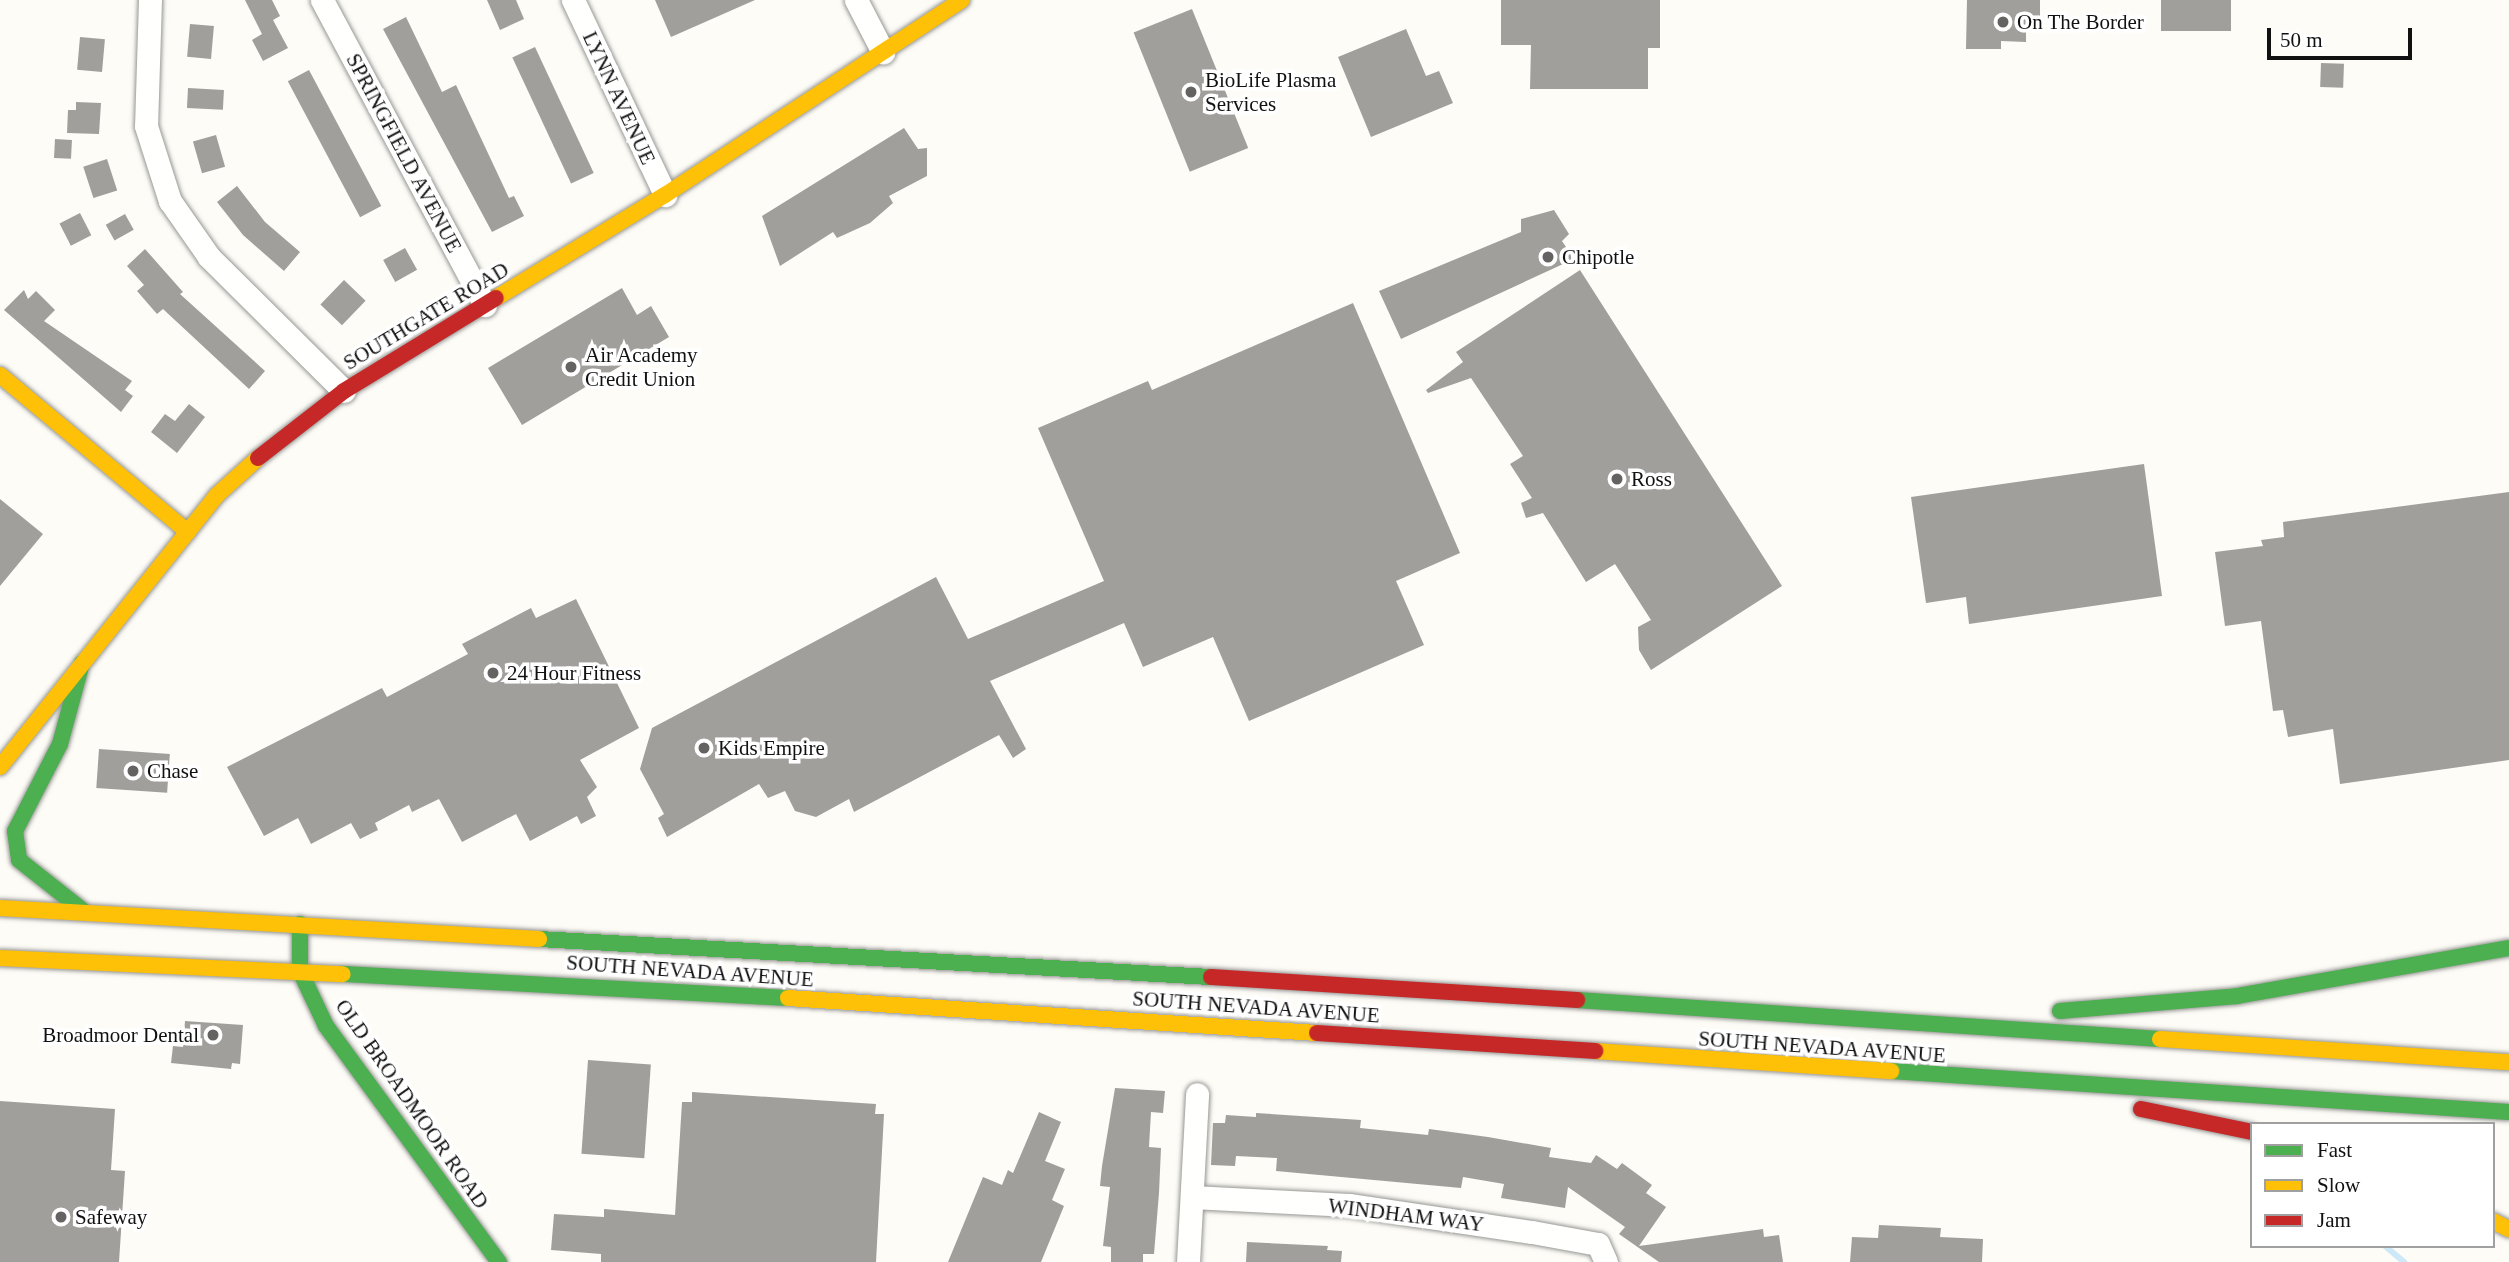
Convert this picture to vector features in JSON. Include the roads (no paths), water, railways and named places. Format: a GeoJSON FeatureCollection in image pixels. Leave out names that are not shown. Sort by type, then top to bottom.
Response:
{"type":"FeatureCollection","features":[{"type":"Feature","properties":{"kind":"main road","name":"SOUTHGATE ROAD"},"geometry":{"type":"LineString","coordinates":[[0,767],[188,532],[244,468],[344,391],[665,195],[962,0]]}},
{"type":"Feature","properties":{"kind":"main road"},"geometry":{"type":"LineString","coordinates":[[0,375],[188,532]]}},
{"type":"Feature","properties":{"kind":"main road"},"geometry":{"type":"LineString","coordinates":[[82,663],[60,744],[15,831],[19,860],[86,913]]}},
{"type":"Feature","properties":{"kind":"main road","name":"SOUTH NEVADA AVENUE"},"geometry":{"type":"LineString","coordinates":[[0,908],[300,924],[2509,1062]]}},
{"type":"Feature","properties":{"kind":"main road","name":"OLD BROADMOOR ROAD"},"geometry":{"type":"LineString","coordinates":[[300,924],[300,971],[326,1026],[499,1262]]}},
{"type":"Feature","properties":{"kind":"main road"},"geometry":{"type":"LineString","coordinates":[[2046,1011],[2100,1010],[2237,996],[2509,948]]}},
{"type":"Feature","properties":{"kind":"main road","name":"SOUTH NEVADA AVENUE"},"geometry":{"type":"LineString","coordinates":[[0,958],[639,988],[1931,1076],[2509,1112]]}},
{"type":"Feature","properties":{"kind":"main road"},"geometry":{"type":"LineString","coordinates":[[0,975],[118,964]]}},
{"type":"Feature","properties":{"kind":"main road"},"geometry":{"type":"LineString","coordinates":[[1680,1009],[2006,1011]]}},
{"type":"Feature","properties":{"kind":"main road"},"geometry":{"type":"LineString","coordinates":[[1931,1076],[2114,1104],[2250,1132]]}},
{"type":"Feature","properties":{"kind":"street"},"geometry":{"type":"LineString","coordinates":[[150,0],[146,126],[170,201],[209,257],[344,391]]}},
{"type":"Feature","properties":{"kind":"street","name":"SPRINGFIELD AVENUE"},"geometry":{"type":"LineString","coordinates":[[323,0],[485,305]]}},
{"type":"Feature","properties":{"kind":"street","name":"LYNN AVENUE"},"geometry":{"type":"LineString","coordinates":[[573,0],[665,195]]}},
{"type":"Feature","properties":{"kind":"street"},"geometry":{"type":"LineString","coordinates":[[856,0],[883,52]]}},
{"type":"Feature","properties":{"kind":"street"},"geometry":{"type":"LineString","coordinates":[[1188,1262],[1197,1094]]}},
{"type":"Feature","properties":{"kind":"street","name":"WINDHAM WAY"},"geometry":{"type":"LineString","coordinates":[[1192,1198],[1349,1205],[1532,1232],[1598,1244],[1606,1262]]}},
{"type":"Feature","properties":{"kind":"waterway"},"geometry":{"type":"LineString","coordinates":[[2387,1248],[2404,1262]]}},
{"type":"Feature","properties":{"kind":"place","name":"On The Border"},"geometry":{"type":"Point","coordinates":[2003,22]}},
{"type":"Feature","properties":{"kind":"place","name":"BioLife Plasma Services"},"geometry":{"type":"Point","coordinates":[1191,92]}},
{"type":"Feature","properties":{"kind":"place","name":"Chipotle"},"geometry":{"type":"Point","coordinates":[1548,257]}},
{"type":"Feature","properties":{"kind":"place","name":"Air Academy Credit Union"},"geometry":{"type":"Point","coordinates":[571,367]}},
{"type":"Feature","properties":{"kind":"place","name":"Ross"},"geometry":{"type":"Point","coordinates":[1617,479]}},
{"type":"Feature","properties":{"kind":"place","name":"24 Hour Fitness"},"geometry":{"type":"Point","coordinates":[493,673]}},
{"type":"Feature","properties":{"kind":"place","name":"Kids Empire"},"geometry":{"type":"Point","coordinates":[704,748]}},
{"type":"Feature","properties":{"kind":"place","name":"Chase"},"geometry":{"type":"Point","coordinates":[133,771]}},
{"type":"Feature","properties":{"kind":"place","name":"Broadmoor Dental"},"geometry":{"type":"Point","coordinates":[213,1035]}},
{"type":"Feature","properties":{"kind":"place","name":"Safeway"},"geometry":{"type":"Point","coordinates":[61,1217]}}]}
